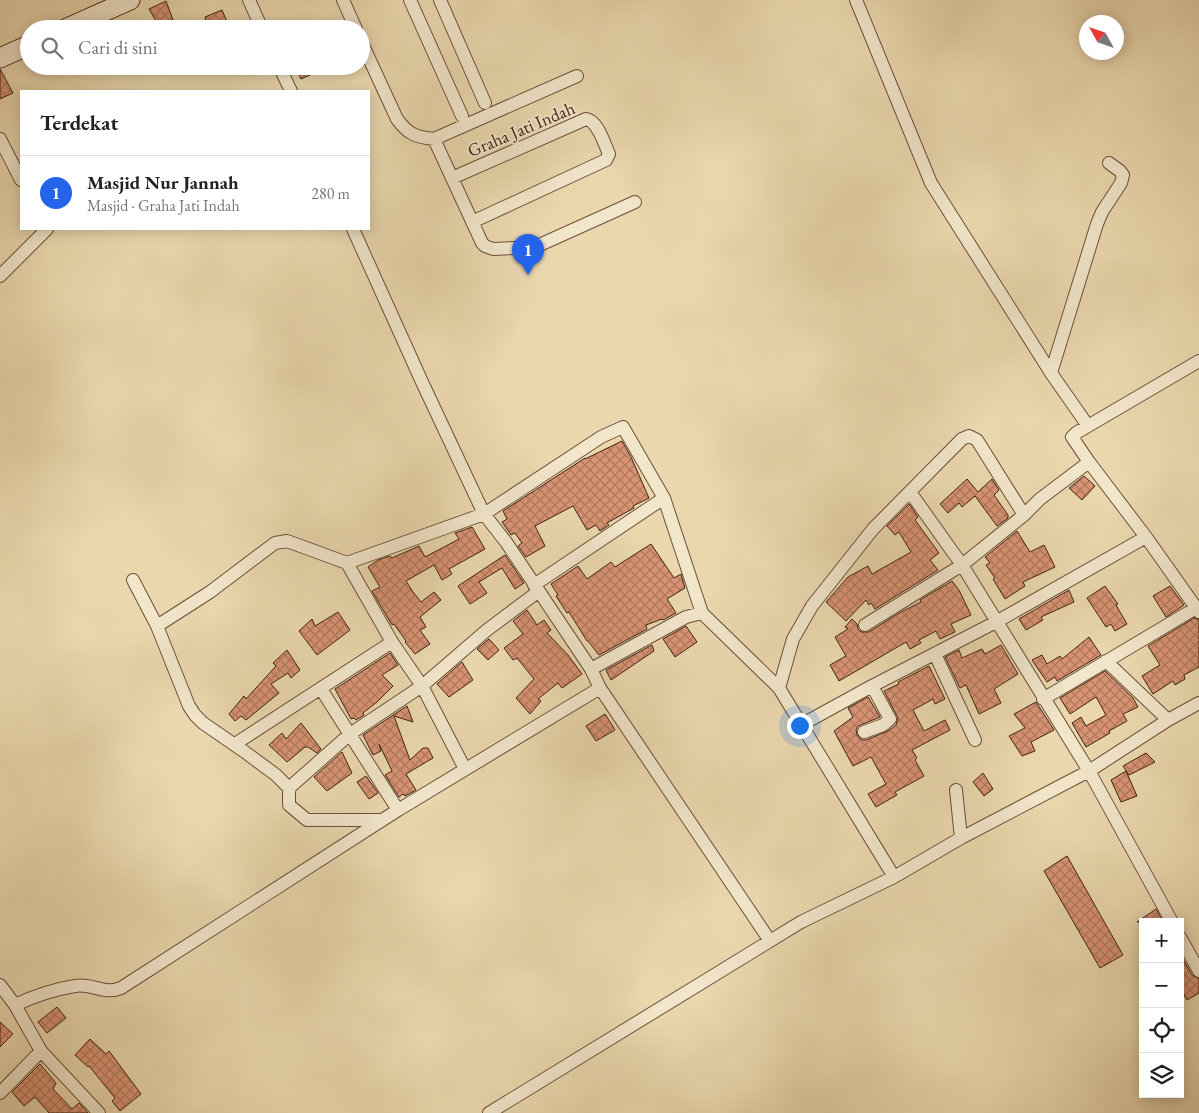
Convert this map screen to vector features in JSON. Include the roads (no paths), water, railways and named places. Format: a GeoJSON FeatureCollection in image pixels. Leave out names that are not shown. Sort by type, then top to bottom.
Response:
{"type":"FeatureCollection","features":[{"type":"Feature","properties":{"kind":"street"},"geometry":{"type":"LineString","coordinates":[[85,20],[130,0]]}},
{"type":"Feature","properties":{"kind":"street"},"geometry":{"type":"LineString","coordinates":[[249,0],[258,20]]}},
{"type":"Feature","properties":{"kind":"street"},"geometry":{"type":"LineString","coordinates":[[342,0],[352,20]]}},
{"type":"Feature","properties":{"kind":"street"},"geometry":{"type":"LineString","coordinates":[[410,0],[462,116]]}},
{"type":"Feature","properties":{"kind":"street"},"geometry":{"type":"LineString","coordinates":[[440,0],[485,103]]}},
{"type":"Feature","properties":{"kind":"street"},"geometry":{"type":"LineString","coordinates":[[856,0],[931,183],[1051,373],[1088,426]]}},
{"type":"Feature","properties":{"kind":"street"},"geometry":{"type":"LineString","coordinates":[[0,58],[20,49]]}},
{"type":"Feature","properties":{"kind":"street"},"geometry":{"type":"LineString","coordinates":[[370,61],[396,119],[404,129],[417,137],[434,139]]}},
{"type":"Feature","properties":{"kind":"street"},"geometry":{"type":"LineString","coordinates":[[283,75],[291,90]]}},
{"type":"Feature","properties":{"kind":"street","name":"Graha Jati Indah"},"geometry":{"type":"LineString","coordinates":[[577,76],[434,139],[472,222],[482,243],[489,248],[534,247],[635,202]]}},
{"type":"Feature","properties":{"kind":"street","name":"Graha Jati Indah"},"geometry":{"type":"LineString","coordinates":[[452,178],[586,118],[594,123],[605,146],[608,154],[606,160],[472,222]]}},
{"type":"Feature","properties":{"kind":"street"},"geometry":{"type":"LineString","coordinates":[[2,148],[20,178]]}},
{"type":"Feature","properties":{"kind":"street"},"geometry":{"type":"LineString","coordinates":[[1051,373],[1102,212],[1121,183],[1122,176],[1120,171],[1109,163]]}},
{"type":"Feature","properties":{"kind":"street"},"geometry":{"type":"LineString","coordinates":[[0,276],[46,230]]}},
{"type":"Feature","properties":{"kind":"street"},"geometry":{"type":"LineString","coordinates":[[354,230],[422,382],[484,514],[506,542],[537,588],[590,669],[600,688],[770,941]]}},
{"type":"Feature","properties":{"kind":"street"},"geometry":{"type":"LineString","coordinates":[[1043,699],[1106,660],[1198,610],[1072,437],[1199,361]]}},
{"type":"Feature","properties":{"kind":"street"},"geometry":{"type":"LineString","coordinates":[[157,626],[210,592],[275,542],[286,541],[347,563],[484,514],[601,437],[624,427],[664,498],[702,613],[779,688],[894,877]]}},
{"type":"Feature","properties":{"kind":"street"},"geometry":{"type":"LineString","coordinates":[[779,688],[793,639],[812,606],[874,529],[962,439],[970,436],[977,440],[1024,514]]}},
{"type":"Feature","properties":{"kind":"street"},"geometry":{"type":"LineString","coordinates":[[865,625],[962,565],[1040,499],[1089,462]]}},
{"type":"Feature","properties":{"kind":"street"},"geometry":{"type":"LineString","coordinates":[[910,492],[962,565],[1089,771],[1170,918]]}},
{"type":"Feature","properties":{"kind":"street"},"geometry":{"type":"LineString","coordinates":[[289,788],[350,734],[422,686],[537,588],[664,498]]}},
{"type":"Feature","properties":{"kind":"street"},"geometry":{"type":"LineString","coordinates":[[801,725],[996,622],[1146,537]]}},
{"type":"Feature","properties":{"kind":"street"},"geometry":{"type":"LineString","coordinates":[[347,563],[392,642],[422,686],[464,769]]}},
{"type":"Feature","properties":{"kind":"street"},"geometry":{"type":"LineString","coordinates":[[133,580],[157,626],[189,706],[203,723],[276,775],[289,788],[289,805],[307,820],[382,820]]}},
{"type":"Feature","properties":{"kind":"street"},"geometry":{"type":"LineString","coordinates":[[590,669],[686,617],[702,613]]}},
{"type":"Feature","properties":{"kind":"street"},"geometry":{"type":"LineString","coordinates":[[235,744],[392,642]]}},
{"type":"Feature","properties":{"kind":"street"},"geometry":{"type":"LineString","coordinates":[[935,654],[975,740]]}},
{"type":"Feature","properties":{"kind":"street"},"geometry":{"type":"LineString","coordinates":[[1106,660],[1168,720]]}},
{"type":"Feature","properties":{"kind":"street"},"geometry":{"type":"LineString","coordinates":[[864,732],[883,725],[890,719],[872,686]]}},
{"type":"Feature","properties":{"kind":"street"},"geometry":{"type":"LineString","coordinates":[[321,688],[398,810]]}},
{"type":"Feature","properties":{"kind":"street"},"geometry":{"type":"LineString","coordinates":[[15,1005],[76,986],[87,986],[107,991],[121,988],[382,820],[600,688]]}},
{"type":"Feature","properties":{"kind":"street"},"geometry":{"type":"LineString","coordinates":[[489,1113],[801,922],[894,877],[961,838],[1089,771],[1168,720],[1199,704]]}},
{"type":"Feature","properties":{"kind":"street"},"geometry":{"type":"LineString","coordinates":[[956,790],[961,838]]}},
{"type":"Feature","properties":{"kind":"street"},"geometry":{"type":"LineString","coordinates":[[1184,944],[1199,972]]}},
{"type":"Feature","properties":{"kind":"street"},"geometry":{"type":"LineString","coordinates":[[0,985],[15,1005],[42,1051],[99,1113]]}},
{"type":"Feature","properties":{"kind":"street"},"geometry":{"type":"LineString","coordinates":[[0,1093],[42,1051]]}},
{"type":"Feature","properties":{"kind":"place","name":"Masjid Nur Jannah"},"geometry":{"type":"Point","coordinates":[528,275]}}]}
